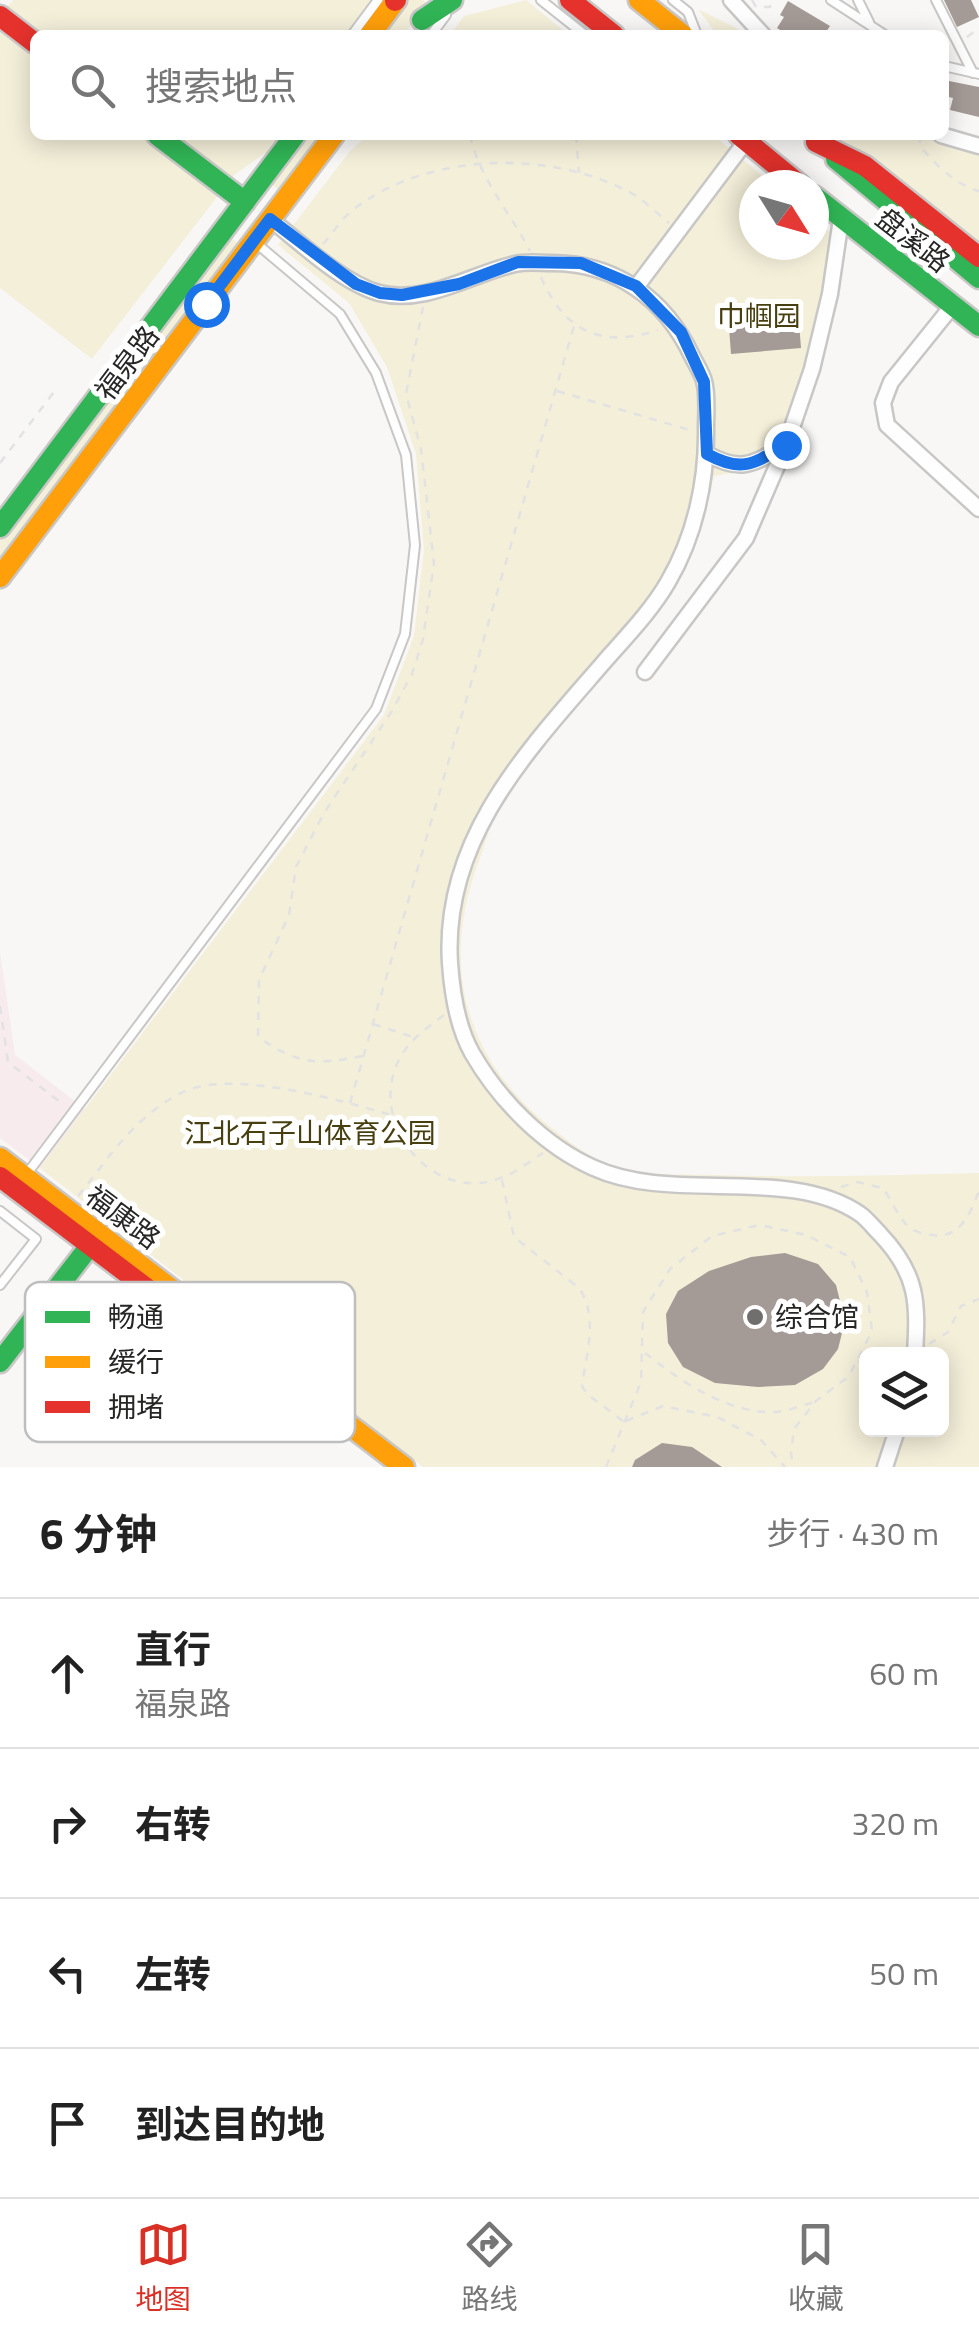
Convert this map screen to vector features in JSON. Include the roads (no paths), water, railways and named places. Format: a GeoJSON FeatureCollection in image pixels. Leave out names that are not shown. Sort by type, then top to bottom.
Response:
{"type":"FeatureCollection","features":[{"type":"Feature","properties":{"kind":"main road"},"geometry":{"type":"LineString","coordinates":[[374,30],[396,0]]}},
{"type":"Feature","properties":{"kind":"main road"},"geometry":{"type":"LineString","coordinates":[[427,16],[455,0]]}},
{"type":"Feature","properties":{"kind":"main road"},"geometry":{"type":"LineString","coordinates":[[570,0],[584,17],[606,30]]}},
{"type":"Feature","properties":{"kind":"main road"},"geometry":{"type":"LineString","coordinates":[[640,2],[676,30]]}},
{"type":"Feature","properties":{"kind":"main road"},"geometry":{"type":"LineString","coordinates":[[0,16],[30,39]]}},
{"type":"Feature","properties":{"kind":"main road"},"geometry":{"type":"LineString","coordinates":[[164,140],[246,202]]}},
{"type":"Feature","properties":{"kind":"main road","name":"福泉路"},"geometry":{"type":"LineString","coordinates":[[0,527],[292,140]]}},
{"type":"Feature","properties":{"kind":"main road","name":"福泉路"},"geometry":{"type":"LineString","coordinates":[[0,577],[330,140]]}},
{"type":"Feature","properties":{"kind":"main road"},"geometry":{"type":"LineString","coordinates":[[744,140],[781,170]]}},
{"type":"Feature","properties":{"kind":"main road","name":"盘溪路"},"geometry":{"type":"LineString","coordinates":[[813,140],[979,278]]}},
{"type":"Feature","properties":{"kind":"main road"},"geometry":{"type":"LineString","coordinates":[[814,140],[865,166],[979,257]]}},
{"type":"Feature","properties":{"kind":"main road","name":"盘溪路"},"geometry":{"type":"LineString","coordinates":[[829,208],[979,326]]}},
{"type":"Feature","properties":{"kind":"main road"},"geometry":{"type":"LineString","coordinates":[[181,287],[202,289],[206,304]]}},
{"type":"Feature","properties":{"kind":"main road","name":"福康路"},"geometry":{"type":"LineString","coordinates":[[0,1158],[90,1236],[153,1282]]}},
{"type":"Feature","properties":{"kind":"main road","name":"福康路"},"geometry":{"type":"LineString","coordinates":[[0,1176],[26,1186],[148,1282]]}},
{"type":"Feature","properties":{"kind":"main road"},"geometry":{"type":"LineString","coordinates":[[51,1282],[90,1236]]}},
{"type":"Feature","properties":{"kind":"main road"},"geometry":{"type":"LineString","coordinates":[[57,1282],[90,1236]]}},
{"type":"Feature","properties":{"kind":"main road"},"geometry":{"type":"LineString","coordinates":[[0,1342],[25,1313]]}},
{"type":"Feature","properties":{"kind":"main road"},"geometry":{"type":"LineString","coordinates":[[0,1362],[25,1327]]}},
{"type":"Feature","properties":{"kind":"main road","name":"福康路"},"geometry":{"type":"LineString","coordinates":[[355,1431],[404,1467]]}},
{"type":"Feature","properties":{"kind":"main road","name":"福康路"},"geometry":{"type":"LineString","coordinates":[[350,1442],[382,1467]]}},
{"type":"Feature","properties":{"kind":"street"},"geometry":{"type":"LineString","coordinates":[[732,0],[759,30]]}},
{"type":"Feature","properties":{"kind":"street"},"geometry":{"type":"LineString","coordinates":[[949,137],[979,146]]}},
{"type":"Feature","properties":{"kind":"street"},"geometry":{"type":"LineString","coordinates":[[636,286],[741,140]]}},
{"type":"Feature","properties":{"kind":"street"},"geometry":{"type":"LineString","coordinates":[[645,672],[746,538],[786,445],[812,370],[830,294],[841,218]]}},
{"type":"Feature","properties":{"kind":"street"},"geometry":{"type":"LineString","coordinates":[[270,219],[356,284],[380,293],[402,295],[459,284],[518,262],[581,263],[636,286],[681,332],[704,382],[707,454],[696,516],[668,582],[489,806],[458,875],[448,939],[455,1006],[470,1049],[497,1091],[557,1145],[595,1168],[628,1178],[697,1186],[805,1191],[860,1214],[895,1250],[916,1290],[915,1347]]}},
{"type":"Feature","properties":{"kind":"street"},"geometry":{"type":"LineString","coordinates":[[953,306],[891,382],[883,403],[888,425],[979,508]]}},
{"type":"Feature","properties":{"kind":"street"},"geometry":{"type":"LineString","coordinates":[[707,454],[729,466],[757,461],[786,445]]}},
{"type":"Feature","properties":{"kind":"street"},"geometry":{"type":"LineString","coordinates":[[884,1467],[894,1437]]}},
{"type":"Feature","properties":{"kind":"lane"},"geometry":{"type":"LineString","coordinates":[[356,30],[378,0]]}},
{"type":"Feature","properties":{"kind":"lane"},"geometry":{"type":"LineString","coordinates":[[540,0],[584,17]]}},
{"type":"Feature","properties":{"kind":"lane"},"geometry":{"type":"LineString","coordinates":[[673,0],[688,12],[694,30]]}},
{"type":"Feature","properties":{"kind":"lane"},"geometry":{"type":"LineString","coordinates":[[830,0],[877,30]]}},
{"type":"Feature","properties":{"kind":"lane"},"geometry":{"type":"LineString","coordinates":[[858,0],[871,26]]}},
{"type":"Feature","properties":{"kind":"lane"},"geometry":{"type":"LineString","coordinates":[[936,0],[976,73]]}},
{"type":"Feature","properties":{"kind":"lane"},"geometry":{"type":"LineString","coordinates":[[949,67],[976,73]]}},
{"type":"Feature","properties":{"kind":"lane"},"geometry":{"type":"LineString","coordinates":[[9,1218],[74,1112],[376,709],[406,634],[414,545],[406,455],[376,374],[340,314],[254,241]]}},
{"type":"Feature","properties":{"kind":"lane"},"geometry":{"type":"LineString","coordinates":[[0,1211],[36,1238],[0,1286]]}},
{"type":"Feature","properties":{"kind":"place","name":"综合馆"},"geometry":{"type":"Point","coordinates":[755,1317]}},
{"type":"Feature","properties":{"kind":"park label","name":"巾帼园"},"geometry":{"type":"Point","coordinates":[759,316]}},
{"type":"Feature","properties":{"kind":"park label","name":"江北石子山体育公园"},"geometry":{"type":"Point","coordinates":[310,1133]}}]}
